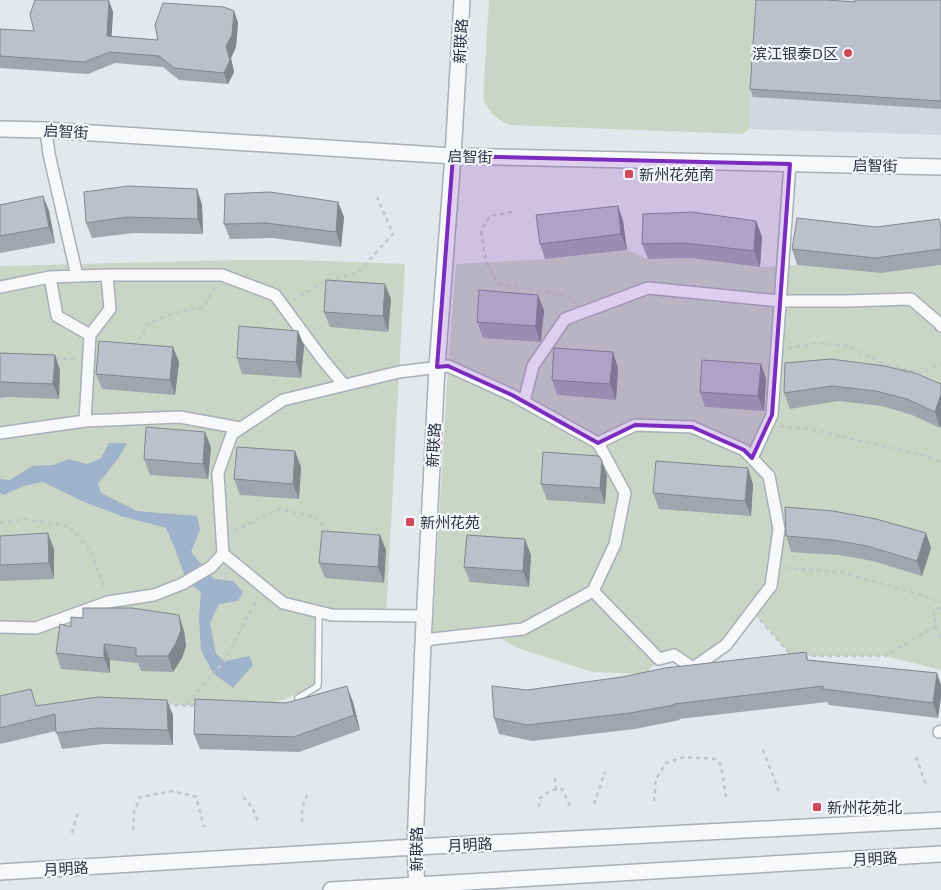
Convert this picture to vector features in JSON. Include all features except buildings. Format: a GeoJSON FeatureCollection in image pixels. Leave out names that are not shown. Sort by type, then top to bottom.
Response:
{"type":"FeatureCollection","features":[{"type":"Feature","properties":{"kind":"street","name":"新联路"},"geometry":{"type":"LineString","coordinates":[[417,887],[415,847],[437,367],[453,156],[462,0]]}},
{"type":"Feature","properties":{"kind":"street","name":"启智街"},"geometry":{"type":"LineString","coordinates":[[0,129],[46,130],[453,156],[941,167]]}},
{"type":"Feature","properties":{"kind":"street"},"geometry":{"type":"LineString","coordinates":[[46,130],[49,154],[77,276]]}},
{"type":"Feature","properties":{"kind":"street"},"geometry":{"type":"LineString","coordinates":[[752,458],[772,415],[790,164]]}},
{"type":"Feature","properties":{"kind":"street"},"geometry":{"type":"LineString","coordinates":[[85,421],[90,335],[110,309],[107,275]]}},
{"type":"Feature","properties":{"kind":"street"},"geometry":{"type":"LineString","coordinates":[[0,287],[50,277],[222,275],[275,295],[344,385]]}},
{"type":"Feature","properties":{"kind":"street"},"geometry":{"type":"LineString","coordinates":[[50,277],[57,316],[90,335]]}},
{"type":"Feature","properties":{"kind":"street"},"geometry":{"type":"LineString","coordinates":[[524,402],[532,366],[565,319],[648,288],[780,301],[912,299],[941,326]]}},
{"type":"Feature","properties":{"kind":"street"},"geometry":{"type":"LineString","coordinates":[[0,627],[36,628],[108,602],[154,595],[182,584],[211,567],[223,554],[218,473],[232,434],[283,400],[399,372],[448,366],[524,402],[598,443],[625,493],[615,544],[593,591],[523,629],[432,639],[423,643]]}},
{"type":"Feature","properties":{"kind":"street"},"geometry":{"type":"LineString","coordinates":[[0,433],[85,421],[180,417],[240,428]]}},
{"type":"Feature","properties":{"kind":"street"},"geometry":{"type":"LineString","coordinates":[[593,591],[658,659],[674,655],[693,668],[726,645],[771,586],[779,529],[769,476],[744,450],[692,427],[635,425],[598,443]]}},
{"type":"Feature","properties":{"kind":"street"},"geometry":{"type":"LineString","coordinates":[[223,554],[283,603],[332,615],[425,616]]}},
{"type":"Feature","properties":{"kind":"street","name":"月明路"},"geometry":{"type":"LineString","coordinates":[[0,872],[415,847],[941,820]]}},
{"type":"Feature","properties":{"kind":"street","name":"月明路"},"geometry":{"type":"LineString","coordinates":[[331,890],[417,887],[941,854]]}},
{"type":"Feature","properties":{"kind":"lane"},"geometry":{"type":"LineString","coordinates":[[298,698],[318,686],[319,612]]}},
{"type":"Feature","properties":{"kind":"path"},"geometry":{"type":"LineString","coordinates":[[283,306],[324,282],[358,272],[393,234],[377,197]]}},
{"type":"Feature","properties":{"kind":"path"},"geometry":{"type":"LineString","coordinates":[[512,212],[490,216],[481,230],[486,262],[498,284],[562,295],[590,309]]}},
{"type":"Feature","properties":{"kind":"path"},"geometry":{"type":"LineString","coordinates":[[129,351],[151,322],[180,311],[203,308],[222,275]]}},
{"type":"Feature","properties":{"kind":"path"},"geometry":{"type":"LineString","coordinates":[[777,352],[816,343],[848,346],[884,364],[921,373],[941,364]]}},
{"type":"Feature","properties":{"kind":"path"},"geometry":{"type":"LineString","coordinates":[[53,359],[88,358]]}},
{"type":"Feature","properties":{"kind":"path"},"geometry":{"type":"LineString","coordinates":[[767,425],[814,430],[930,457],[941,463]]}},
{"type":"Feature","properties":{"kind":"path"},"geometry":{"type":"LineString","coordinates":[[222,537],[279,509],[315,517],[335,538]]}},
{"type":"Feature","properties":{"kind":"path"},"geometry":{"type":"LineString","coordinates":[[0,523],[23,519],[68,526],[91,550],[108,602]]}},
{"type":"Feature","properties":{"kind":"path"},"geometry":{"type":"LineString","coordinates":[[773,568],[841,572],[941,602]]}},
{"type":"Feature","properties":{"kind":"path"},"geometry":{"type":"LineString","coordinates":[[187,705],[225,661],[246,619],[265,588]]}},
{"type":"Feature","properties":{"kind":"path"},"geometry":{"type":"LineString","coordinates":[[941,607],[933,614],[941,637]]}},
{"type":"Feature","properties":{"kind":"path"},"geometry":{"type":"LineString","coordinates":[[752,611],[792,656]]}},
{"type":"Feature","properties":{"kind":"path"},"geometry":{"type":"LineString","coordinates":[[801,656],[885,656],[936,626]]}},
{"type":"Feature","properties":{"kind":"path"},"geometry":{"type":"LineString","coordinates":[[160,705],[206,706]]}},
{"type":"Feature","properties":{"kind":"path"},"geometry":{"type":"LineString","coordinates":[[763,750],[780,794]]}},
{"type":"Feature","properties":{"kind":"path"},"geometry":{"type":"LineString","coordinates":[[654,801],[656,779],[666,763],[684,757],[715,759],[721,765],[726,797]]}},
{"type":"Feature","properties":{"kind":"path"},"geometry":{"type":"LineString","coordinates":[[916,757],[926,785]]}},
{"type":"Feature","properties":{"kind":"path"},"geometry":{"type":"LineString","coordinates":[[594,804],[605,772]]}},
{"type":"Feature","properties":{"kind":"path"},"geometry":{"type":"LineString","coordinates":[[555,778],[556,790]]}},
{"type":"Feature","properties":{"kind":"path"},"geometry":{"type":"LineString","coordinates":[[539,807],[540,798],[551,790],[562,789],[570,806]]}},
{"type":"Feature","properties":{"kind":"path"},"geometry":{"type":"LineString","coordinates":[[133,830],[134,812],[140,797],[173,790],[196,797],[204,827]]}},
{"type":"Feature","properties":{"kind":"path"},"geometry":{"type":"LineString","coordinates":[[302,822],[302,809],[308,792]]}},
{"type":"Feature","properties":{"kind":"path"},"geometry":{"type":"LineString","coordinates":[[243,797],[252,807],[260,824]]}},
{"type":"Feature","properties":{"kind":"path"},"geometry":{"type":"LineString","coordinates":[[72,833],[78,812]]}},
{"type":"Feature","properties":{"kind":"highlighted area"},"geometry":{"type":"Polygon","coordinates":[[[453,156],[790,164],[772,415],[752,458],[744,450],[692,427],[635,425],[598,443],[512,395],[448,366],[437,367],[453,156]]]}},
{"type":"Feature","properties":{"kind":"shaded area","name":"滨江银泰D区"},"geometry":{"type":"Polygon","coordinates":[[[755,0],[941,0],[941,135],[749,129],[755,0]]]}},
{"type":"Feature","properties":{"kind":"green space"},"geometry":{"type":"Polygon","coordinates":[[[489,0],[755,0],[749,129],[742,134],[509,125],[493,114],[483,98],[489,0]]]}},
{"type":"Feature","properties":{"kind":"green space"},"geometry":{"type":"Polygon","coordinates":[[[627,250],[648,259],[690,258],[760,267],[797,265],[881,273],[941,265],[941,670],[885,656],[792,656],[752,611],[726,645],[693,668],[674,655],[659,659],[645,674],[592,672],[518,648],[491,633],[432,639],[456,264],[545,259],[627,250]]]}},
{"type":"Feature","properties":{"kind":"green space"},"geometry":{"type":"Polygon","coordinates":[[[239,260],[405,264],[386,615],[319,612],[318,686],[264,707],[87,703],[0,711],[0,266],[239,260]]]}},
{"type":"Feature","properties":{"kind":"water"},"geometry":{"type":"Polygon","coordinates":[[[109,443],[127,443],[98,484],[101,493],[137,511],[197,516],[200,530],[191,552],[214,579],[233,581],[243,592],[238,601],[219,604],[210,623],[216,654],[225,661],[250,656],[253,665],[233,688],[213,673],[201,650],[199,618],[201,592],[187,582],[166,528],[121,516],[82,501],[43,482],[24,486],[3,495],[0,493],[0,479],[10,480],[32,466],[53,465],[69,459],[87,464],[101,458],[109,443]]]}},
{"type":"Feature","properties":{"kind":"place","name":"滨江银泰D区"},"geometry":{"type":"Point","coordinates":[848,53]}},
{"type":"Feature","properties":{"kind":"place","name":"新州花苑南"},"geometry":{"type":"Point","coordinates":[629,174]}},
{"type":"Feature","properties":{"kind":"place","name":"新州花苑"},"geometry":{"type":"Point","coordinates":[410,522]}},
{"type":"Feature","properties":{"kind":"place","name":"新州花苑北"},"geometry":{"type":"Point","coordinates":[817,807]}}]}
